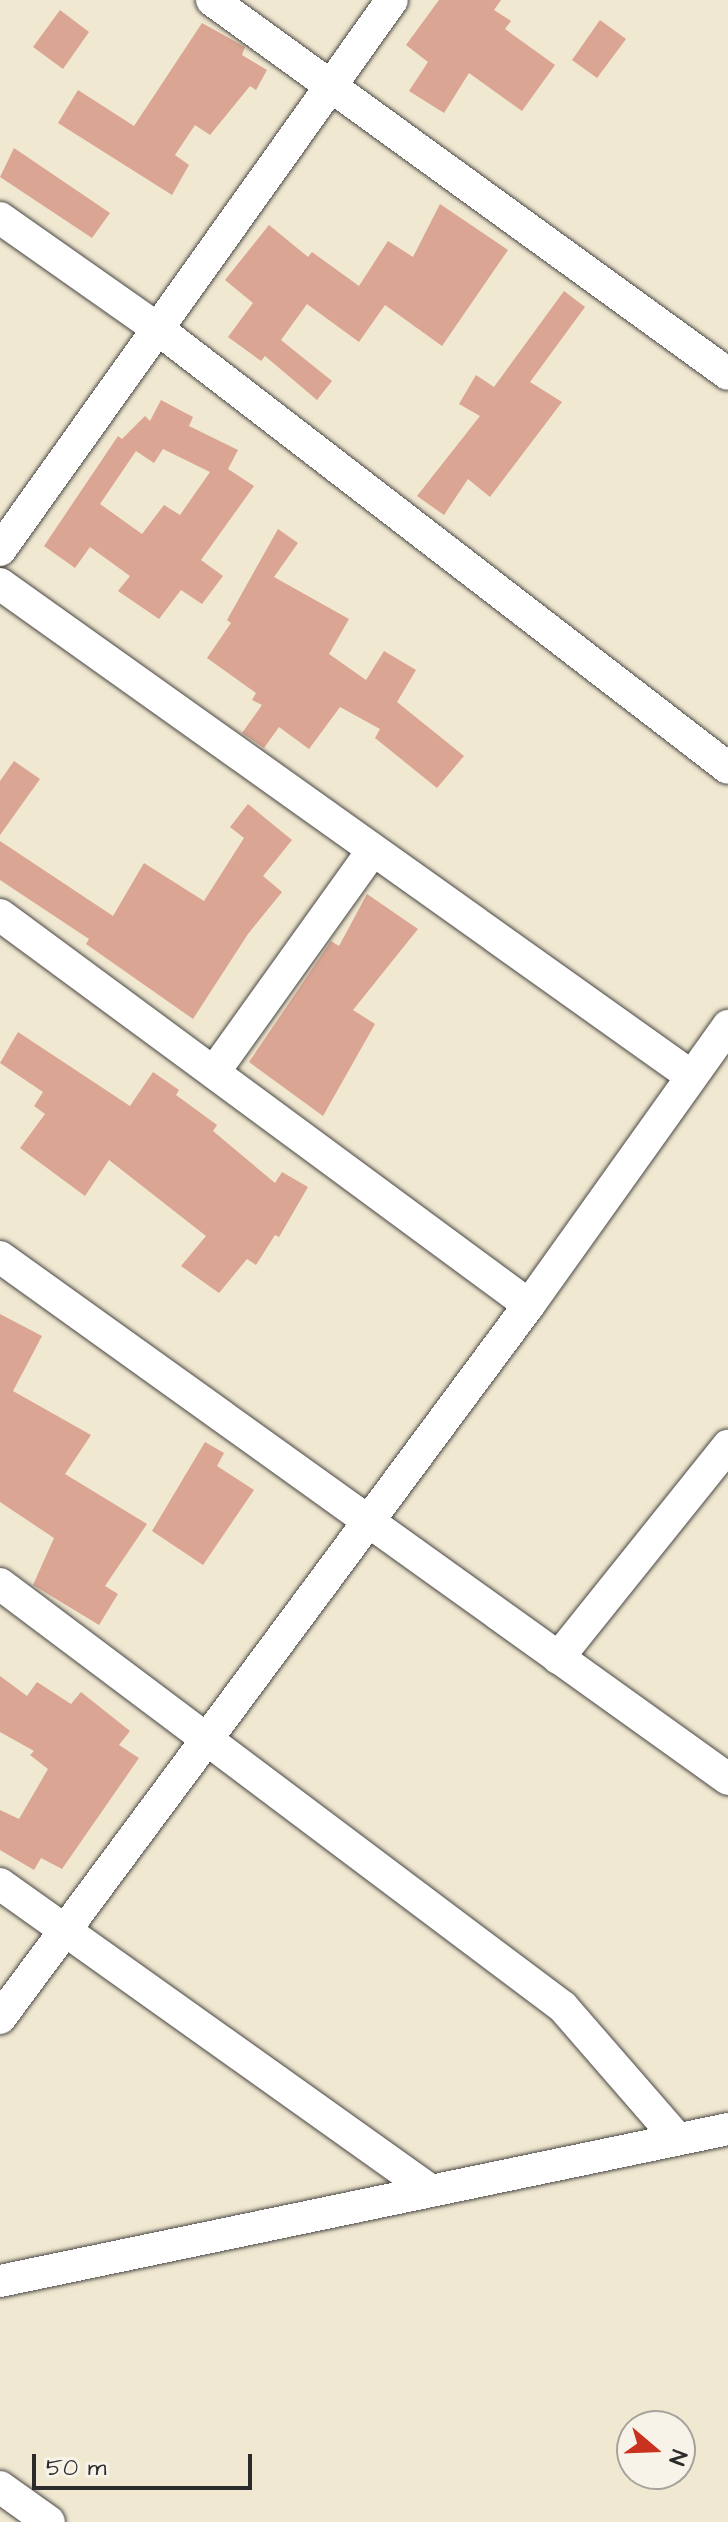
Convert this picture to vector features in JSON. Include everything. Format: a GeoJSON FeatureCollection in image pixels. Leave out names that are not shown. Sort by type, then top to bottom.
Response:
{"type":"FeatureCollection","features":[{"type":"Feature","properties":{"kind":"street"},"geometry":{"type":"LineString","coordinates":[[212,0],[728,374]]}},
{"type":"Feature","properties":{"kind":"street"},"geometry":{"type":"LineString","coordinates":[[0,550],[392,0]]}},
{"type":"Feature","properties":{"kind":"street"},"geometry":{"type":"LineString","coordinates":[[0,218],[158,329],[728,768]]}},
{"type":"Feature","properties":{"kind":"street"},"geometry":{"type":"LineString","coordinates":[[0,584],[691,1076]]}},
{"type":"Feature","properties":{"kind":"street"},"geometry":{"type":"LineString","coordinates":[[214,1072],[373,850]]}},
{"type":"Feature","properties":{"kind":"street"},"geometry":{"type":"LineString","coordinates":[[0,915],[529,1305]]}},
{"type":"Feature","properties":{"kind":"street"},"geometry":{"type":"LineString","coordinates":[[0,2018],[529,1305],[728,1026]]}},
{"type":"Feature","properties":{"kind":"street"},"geometry":{"type":"LineString","coordinates":[[0,1257],[728,1779]]}},
{"type":"Feature","properties":{"kind":"street"},"geometry":{"type":"LineString","coordinates":[[558,1658],[728,1446]]}},
{"type":"Feature","properties":{"kind":"street"},"geometry":{"type":"LineString","coordinates":[[0,1584],[563,2007],[677,2138]]}},
{"type":"Feature","properties":{"kind":"street"},"geometry":{"type":"LineString","coordinates":[[0,1884],[430,2190]]}},
{"type":"Feature","properties":{"kind":"street"},"geometry":{"type":"LineString","coordinates":[[0,2281],[728,2129]]}},
{"type":"Feature","properties":{"kind":"street"},"geometry":{"type":"LineString","coordinates":[[0,2487],[49,2522]]}},
{"type":"Feature","properties":{"kind":"building"},"geometry":{"type":"Polygon","coordinates":[[[439,0],[501,0],[494,10],[511,21],[505,29],[555,65],[522,111],[469,73],[444,113],[409,91],[428,62],[406,45],[439,0]]]}},
{"type":"Feature","properties":{"kind":"building"},"geometry":{"type":"Polygon","coordinates":[[[60,10],[89,32],[63,69],[33,47],[60,10]]]}},
{"type":"Feature","properties":{"kind":"building"},"geometry":{"type":"Polygon","coordinates":[[[600,20],[626,39],[597,78],[572,60],[600,20]]]}},
{"type":"Feature","properties":{"kind":"building"},"geometry":{"type":"Polygon","coordinates":[[[202,23],[245,47],[242,55],[267,70],[256,90],[250,86],[210,135],[195,125],[175,155],[189,165],[172,195],[58,123],[78,90],[134,126],[202,23]]]}},
{"type":"Feature","properties":{"kind":"building"},"geometry":{"type":"Polygon","coordinates":[[[14,148],[110,213],[92,238],[0,177],[14,148]]]}},
{"type":"Feature","properties":{"kind":"building"},"geometry":{"type":"Polygon","coordinates":[[[440,204],[508,250],[442,346],[385,305],[359,342],[307,304],[281,340],[332,381],[317,400],[265,356],[261,361],[228,337],[253,303],[225,280],[269,225],[308,257],[312,252],[359,286],[388,241],[413,257],[440,204]]]}},
{"type":"Feature","properties":{"kind":"building"},"geometry":{"type":"Polygon","coordinates":[[[564,291],[585,307],[530,382],[562,402],[490,497],[468,479],[444,515],[417,496],[480,416],[459,404],[476,375],[494,387],[564,291]]]}},
{"type":"Feature","properties":{"kind":"building"},"geometry":{"type":"Polygon","coordinates":[[[161,400],[193,417],[189,426],[238,450],[228,469],[254,486],[201,560],[223,576],[202,604],[181,590],[159,619],[118,591],[130,576],[90,547],[75,568],[44,546],[118,436],[122,439],[145,416],[150,421],[161,400]],[[163,449],[154,463],[136,451],[100,504],[142,534],[164,505],[180,515],[210,472],[163,449]]]}},
{"type":"Feature","properties":{"kind":"building"},"geometry":{"type":"Polygon","coordinates":[[[278,529],[298,543],[274,577],[349,619],[329,654],[366,680],[384,651],[416,670],[397,702],[464,756],[437,788],[375,738],[380,729],[340,707],[309,749],[279,727],[264,748],[242,733],[262,705],[252,700],[256,693],[207,658],[231,623],[227,620],[278,529]]]}},
{"type":"Feature","properties":{"kind":"building"},"geometry":{"type":"Polygon","coordinates":[[[14,761],[40,779],[0,835],[0,781],[14,761]]]}},
{"type":"Feature","properties":{"kind":"building"},"geometry":{"type":"Polygon","coordinates":[[[248,804],[292,840],[263,876],[282,892],[248,934],[193,1019],[86,944],[89,939],[0,880],[0,841],[113,916],[144,863],[204,901],[244,838],[230,827],[248,804]]]}},
{"type":"Feature","properties":{"kind":"building"},"geometry":{"type":"Polygon","coordinates":[[[367,894],[418,929],[353,1010],[375,1024],[323,1116],[249,1062],[331,941],[339,946],[367,894]]]}},
{"type":"Feature","properties":{"kind":"building"},"geometry":{"type":"Polygon","coordinates":[[[18,1032],[130,1106],[153,1072],[179,1090],[176,1095],[217,1125],[213,1131],[275,1183],[282,1172],[308,1187],[279,1237],[275,1235],[256,1265],[247,1259],[219,1293],[181,1266],[206,1236],[109,1160],[85,1196],[20,1148],[45,1114],[34,1106],[43,1092],[0,1063],[18,1032]]]}},
{"type":"Feature","properties":{"kind":"building"},"geometry":{"type":"Polygon","coordinates":[[[0,1314],[42,1336],[13,1391],[91,1435],[65,1474],[147,1524],[105,1586],[118,1594],[99,1625],[33,1585],[54,1538],[0,1502],[0,1314]]]}},
{"type":"Feature","properties":{"kind":"building"},"geometry":{"type":"Polygon","coordinates":[[[205,1442],[224,1453],[217,1466],[254,1490],[203,1565],[152,1531],[205,1442]]]}},
{"type":"Feature","properties":{"kind":"building"},"geometry":{"type":"Polygon","coordinates":[[[0,1676],[27,1696],[37,1682],[71,1704],[81,1692],[130,1731],[119,1745],[139,1758],[62,1869],[41,1858],[34,1870],[0,1850],[0,1810],[19,1819],[48,1769],[30,1755],[34,1751],[0,1732],[0,1676]]]}}]}
